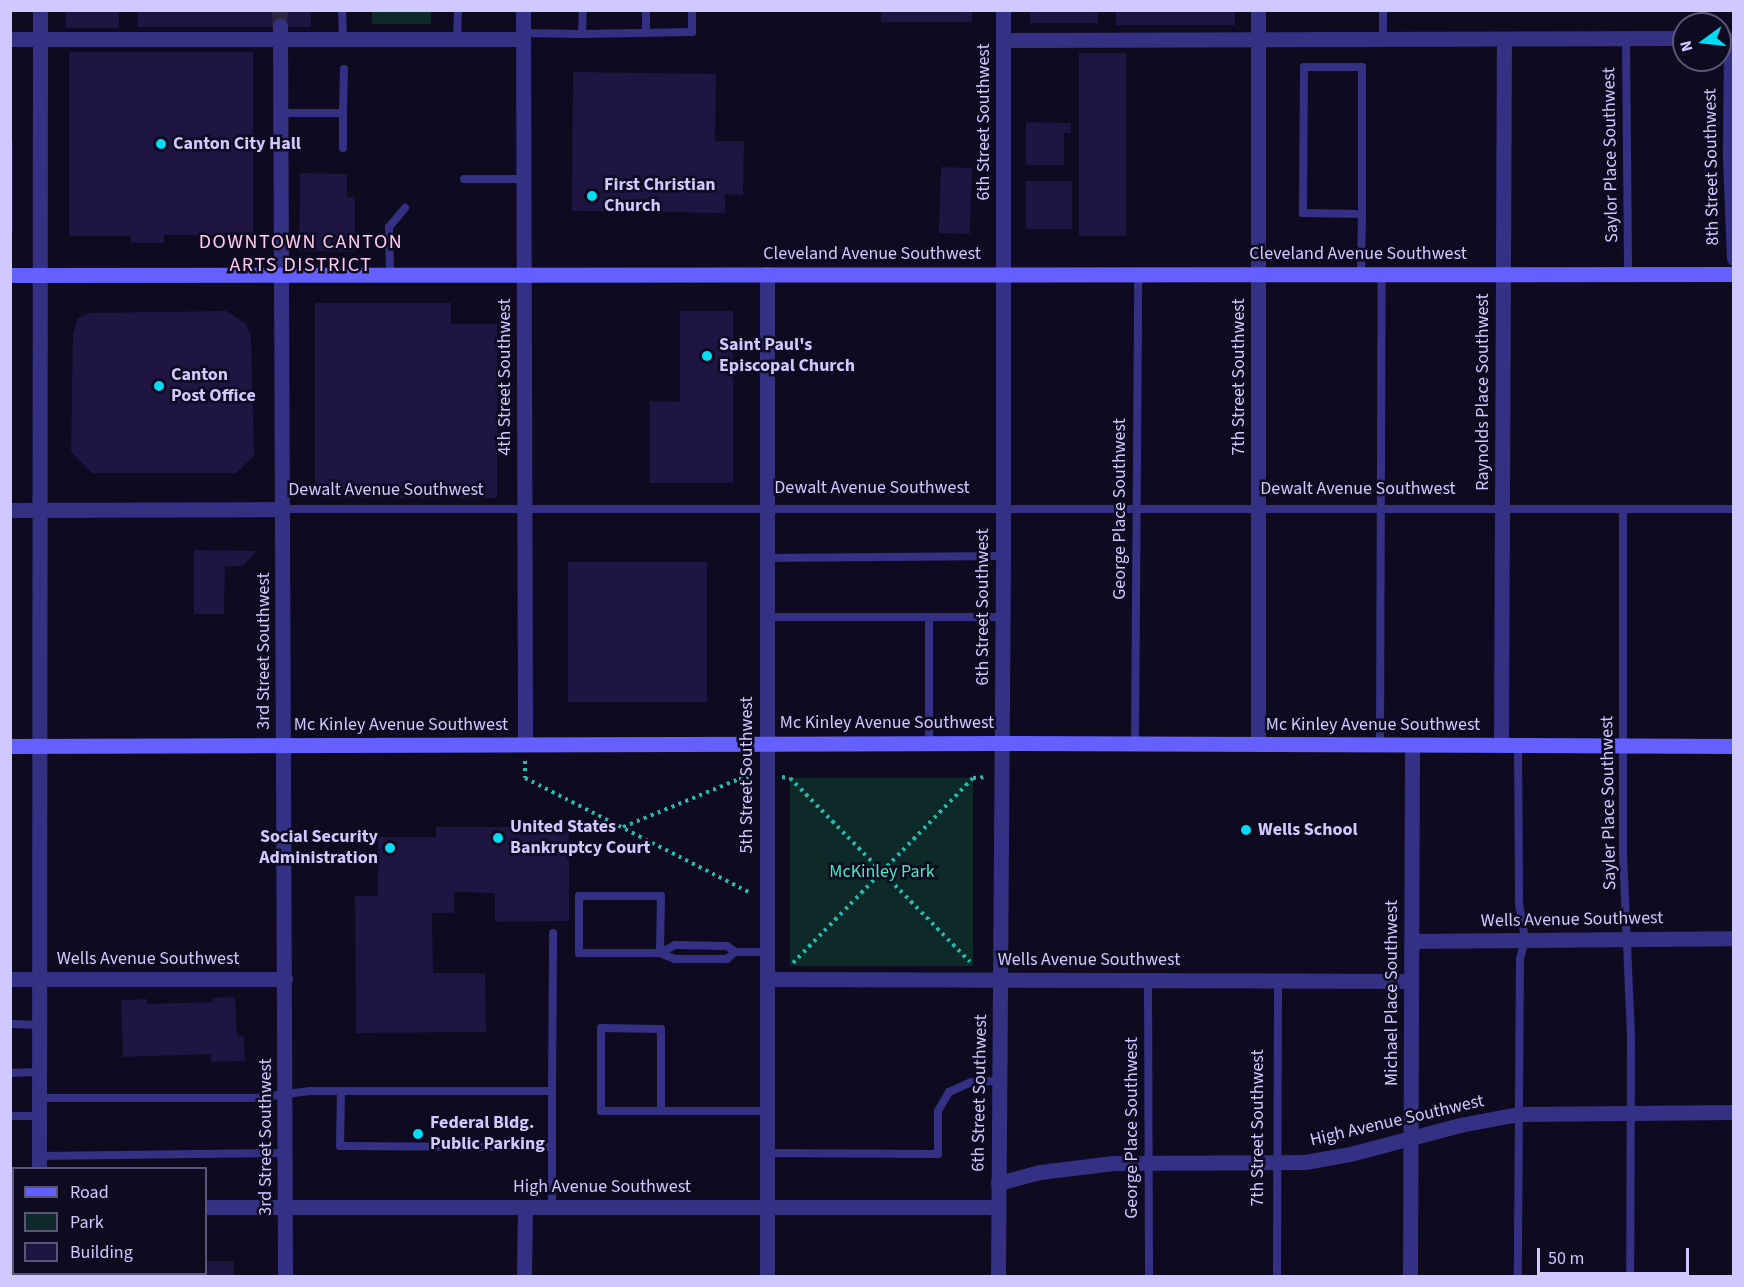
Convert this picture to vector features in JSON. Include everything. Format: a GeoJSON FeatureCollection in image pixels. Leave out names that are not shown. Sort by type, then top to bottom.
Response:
{"type":"FeatureCollection","features":[{"type":"Feature","properties":{"kind":"main road","name":"Cleveland Avenue Southwest"},"geometry":{"type":"LineString","coordinates":[[10,275],[1734,274]]}},
{"type":"Feature","properties":{"kind":"main road","name":"Mc Kinley Avenue Southwest"},"geometry":{"type":"LineString","coordinates":[[10,746],[1002,743],[1734,746]]}},
{"type":"Feature","properties":{"kind":"street"},"geometry":{"type":"LineString","coordinates":[[39,1162],[40,10]]}},
{"type":"Feature","properties":{"kind":"street","name":"4th Street Southwest"},"geometry":{"type":"LineString","coordinates":[[523,10],[525,744]]}},
{"type":"Feature","properties":{"kind":"street","name":"6th Street Southwest"},"geometry":{"type":"LineString","coordinates":[[998,1276],[1003,617],[1003,10]]}},
{"type":"Feature","properties":{"kind":"street","name":"7th Street Southwest"},"geometry":{"type":"LineString","coordinates":[[1258,10],[1258,744]]}},
{"type":"Feature","properties":{"kind":"street"},"geometry":{"type":"LineString","coordinates":[[10,39],[280,34],[343,40],[523,36]]}},
{"type":"Feature","properties":{"kind":"street","name":"3rd Street Southwest"},"geometry":{"type":"LineString","coordinates":[[280,34],[285,1276]]}},
{"type":"Feature","properties":{"kind":"street"},"geometry":{"type":"LineString","coordinates":[[1003,40],[1672,38]]}},
{"type":"Feature","properties":{"kind":"street","name":"Raynolds Place Southwest"},"geometry":{"type":"LineString","coordinates":[[1501,745],[1504,39]]}},
{"type":"Feature","properties":{"kind":"street","name":"8th Street Southwest"},"geometry":{"type":"LineString","coordinates":[[1729,72],[1734,258]]}},
{"type":"Feature","properties":{"kind":"street","name":"5th Street Southwest"},"geometry":{"type":"LineString","coordinates":[[767,274],[767,1276]]}},
{"type":"Feature","properties":{"kind":"street","name":"Dewalt Avenue Southwest"},"geometry":{"type":"LineString","coordinates":[[10,510],[283,509]]}},
{"type":"Feature","properties":{"kind":"street","name":"Michael Place Southwest"},"geometry":{"type":"LineString","coordinates":[[1410,1276],[1412,745]]}},
{"type":"Feature","properties":{"kind":"street","name":"Wells Avenue Southwest"},"geometry":{"type":"LineString","coordinates":[[1412,941],[1734,938]]}},
{"type":"Feature","properties":{"kind":"street","name":"Wells Avenue Southwest"},"geometry":{"type":"LineString","coordinates":[[767,979],[1000,974],[1148,979],[1412,981]]}},
{"type":"Feature","properties":{"kind":"street","name":"Wells Avenue Southwest"},"geometry":{"type":"LineString","coordinates":[[10,979],[285,979]]}},
{"type":"Feature","properties":{"kind":"street","name":"High Avenue Southwest"},"geometry":{"type":"LineString","coordinates":[[998,1183],[1040,1172],[1087,1165],[1316,1160],[1460,1125],[1519,1114],[1734,1112]]}},
{"type":"Feature","properties":{"kind":"street","name":"High Avenue Southwest"},"geometry":{"type":"LineString","coordinates":[[207,1207],[998,1207]]}},
{"type":"Feature","properties":{"kind":"street"},"geometry":{"type":"LineString","coordinates":[[524,1276],[525,1207]]}},
{"type":"Feature","properties":{"kind":"lane"},"geometry":{"type":"LineString","coordinates":[[342,10],[343,40]]}},
{"type":"Feature","properties":{"kind":"lane"},"geometry":{"type":"LineString","coordinates":[[457,39],[458,10]]}},
{"type":"Feature","properties":{"kind":"lane"},"geometry":{"type":"LineString","coordinates":[[582,34],[583,10]]}},
{"type":"Feature","properties":{"kind":"lane"},"geometry":{"type":"LineString","coordinates":[[646,10],[646,33]]}},
{"type":"Feature","properties":{"kind":"lane"},"geometry":{"type":"LineString","coordinates":[[523,36],[692,33],[692,10]]}},
{"type":"Feature","properties":{"kind":"lane"},"geometry":{"type":"LineString","coordinates":[[1383,10],[1383,40]]}},
{"type":"Feature","properties":{"kind":"lane","name":"Saylor Place Southwest"},"geometry":{"type":"LineString","coordinates":[[1626,37],[1629,273]]}},
{"type":"Feature","properties":{"kind":"lane"},"geometry":{"type":"LineString","coordinates":[[1361,273],[1362,214],[1362,67],[1304,67],[1303,213],[1362,214]]}},
{"type":"Feature","properties":{"kind":"lane"},"geometry":{"type":"LineString","coordinates":[[343,148],[344,69]]}},
{"type":"Feature","properties":{"kind":"lane"},"geometry":{"type":"LineString","coordinates":[[280,113],[343,113]]}},
{"type":"Feature","properties":{"kind":"lane"},"geometry":{"type":"LineString","coordinates":[[464,179],[524,179]]}},
{"type":"Feature","properties":{"kind":"lane"},"geometry":{"type":"LineString","coordinates":[[390,275],[389,227],[405,208]]}},
{"type":"Feature","properties":{"kind":"lane"},"geometry":{"type":"LineString","coordinates":[[1380,745],[1382,273]]}},
{"type":"Feature","properties":{"kind":"lane","name":"George Place Southwest"},"geometry":{"type":"LineString","coordinates":[[1135,744],[1138,274]]}},
{"type":"Feature","properties":{"kind":"lane","name":"Dewalt Avenue Southwest"},"geometry":{"type":"LineString","coordinates":[[283,509],[766,507],[1734,509]]}},
{"type":"Feature","properties":{"kind":"lane","name":"Sayler Place Southwest"},"geometry":{"type":"LineString","coordinates":[[1623,509],[1623,853],[1628,938],[1630,1276]]}},
{"type":"Feature","properties":{"kind":"lane"},"geometry":{"type":"LineString","coordinates":[[766,558],[1003,556]]}},
{"type":"Feature","properties":{"kind":"lane"},"geometry":{"type":"LineString","coordinates":[[929,616],[929,743]]}},
{"type":"Feature","properties":{"kind":"lane"},"geometry":{"type":"LineString","coordinates":[[766,617],[1003,617]]}},
{"type":"Feature","properties":{"kind":"lane"},"geometry":{"type":"LineString","coordinates":[[1518,746],[1519,904],[1525,939],[1520,959],[1518,1276]]}},
{"type":"Feature","properties":{"kind":"lane"},"geometry":{"type":"LineString","coordinates":[[660,952],[661,896],[579,896],[579,953],[660,952],[675,945],[727,946],[735,952],[766,952]]}},
{"type":"Feature","properties":{"kind":"lane"},"geometry":{"type":"LineString","coordinates":[[552,1207],[553,933]]}},
{"type":"Feature","properties":{"kind":"lane"},"geometry":{"type":"LineString","coordinates":[[660,952],[675,959],[727,959],[735,952]]}},
{"type":"Feature","properties":{"kind":"lane","name":"George Place Southwest"},"geometry":{"type":"LineString","coordinates":[[1148,979],[1149,1276]]}},
{"type":"Feature","properties":{"kind":"lane","name":"7th Street Southwest"},"geometry":{"type":"LineString","coordinates":[[1277,1276],[1278,980]]}},
{"type":"Feature","properties":{"kind":"lane"},"geometry":{"type":"LineString","coordinates":[[10,1024],[39,1025]]}},
{"type":"Feature","properties":{"kind":"lane"},"geometry":{"type":"LineString","coordinates":[[661,1112],[661,1029],[601,1028],[601,1111],[661,1112],[767,1111]]}},
{"type":"Feature","properties":{"kind":"lane"},"geometry":{"type":"LineString","coordinates":[[10,1072],[40,1072]]}},
{"type":"Feature","properties":{"kind":"lane"},"geometry":{"type":"LineString","coordinates":[[767,1154],[938,1154],[938,1111],[950,1092],[970,1082],[999,1081]]}},
{"type":"Feature","properties":{"kind":"lane"},"geometry":{"type":"LineString","coordinates":[[40,1098],[256,1098],[341,1091],[552,1091]]}},
{"type":"Feature","properties":{"kind":"lane"},"geometry":{"type":"LineString","coordinates":[[341,1091],[340,1146],[552,1147]]}},
{"type":"Feature","properties":{"kind":"lane"},"geometry":{"type":"LineString","coordinates":[[10,1116],[39,1116]]}},
{"type":"Feature","properties":{"kind":"lane"},"geometry":{"type":"LineString","coordinates":[[39,1162],[285,1153]]}},
{"type":"Feature","properties":{"kind":"path"},"geometry":{"type":"LineString","coordinates":[[525,744],[525,778],[766,900]]}},
{"type":"Feature","properties":{"kind":"path"},"geometry":{"type":"LineString","coordinates":[[786,979],[787,969],[973,778],[1002,777]]}},
{"type":"Feature","properties":{"kind":"path"},"geometry":{"type":"LineString","coordinates":[[623,828],[739,779],[790,778],[976,969],[1000,974]]}},
{"type":"Feature","properties":{"kind":"green space"},"geometry":{"type":"Polygon","coordinates":[[[372,11],[431,11],[431,24],[372,24],[372,11]]]}},
{"type":"Feature","properties":{"kind":"green space","name":"McKinley Park"},"geometry":{"type":"Polygon","coordinates":[[[790,778],[973,778],[973,966],[790,966],[790,778]]]}},
{"type":"Feature","properties":{"kind":"building"},"geometry":{"type":"Polygon","coordinates":[[[66,10],[119,10],[119,28],[66,28],[66,10]]]}},
{"type":"Feature","properties":{"kind":"building"},"geometry":{"type":"Polygon","coordinates":[[[138,10],[311,10],[311,27],[138,27],[138,10]]]}},
{"type":"Feature","properties":{"kind":"building"},"geometry":{"type":"Polygon","coordinates":[[[881,10],[972,10],[972,22],[881,22],[881,10]]]}},
{"type":"Feature","properties":{"kind":"building"},"geometry":{"type":"Polygon","coordinates":[[[1030,10],[1098,10],[1098,23],[1030,23],[1030,10]]]}},
{"type":"Feature","properties":{"kind":"building"},"geometry":{"type":"Polygon","coordinates":[[[1116,10],[1235,10],[1235,25],[1116,25],[1116,10]]]}},
{"type":"Feature","properties":{"kind":"building","name":"Canton City Hall"},"geometry":{"type":"Polygon","coordinates":[[[69,52],[253,52],[253,235],[164,235],[164,243],[131,243],[131,236],[69,236],[69,52]]]}},
{"type":"Feature","properties":{"kind":"building"},"geometry":{"type":"Polygon","coordinates":[[[1079,53],[1126,53],[1126,236],[1079,236],[1079,53]]]}},
{"type":"Feature","properties":{"kind":"building"},"geometry":{"type":"Polygon","coordinates":[[[573,72],[716,74],[715,141],[744,141],[743,195],[725,194],[725,213],[572,211],[573,72]]]}},
{"type":"Feature","properties":{"kind":"building"},"geometry":{"type":"Polygon","coordinates":[[[1026,122],[1071,123],[1071,133],[1064,133],[1064,165],[1026,165],[1026,122]]]}},
{"type":"Feature","properties":{"kind":"building"},"geometry":{"type":"Polygon","coordinates":[[[10,140],[13,140],[13,234],[10,234],[10,140]]]}},
{"type":"Feature","properties":{"kind":"building"},"geometry":{"type":"Polygon","coordinates":[[[941,167],[972,168],[970,234],[939,233],[941,167]]]}},
{"type":"Feature","properties":{"kind":"building"},"geometry":{"type":"Polygon","coordinates":[[[300,173],[347,174],[347,197],[355,197],[355,252],[299,251],[300,173]]]}},
{"type":"Feature","properties":{"kind":"building"},"geometry":{"type":"Polygon","coordinates":[[[1026,181],[1072,181],[1072,229],[1026,229],[1026,181]]]}},
{"type":"Feature","properties":{"kind":"building"},"geometry":{"type":"Polygon","coordinates":[[[315,303],[451,303],[451,324],[497,324],[497,498],[315,498],[315,303]]]}},
{"type":"Feature","properties":{"kind":"building"},"geometry":{"type":"Polygon","coordinates":[[[227,311],[246,324],[251,336],[254,456],[236,473],[92,473],[71,452],[73,335],[77,319],[88,313],[227,311]]]}},
{"type":"Feature","properties":{"kind":"building","name":"Saint Paul's Episcopal Church"},"geometry":{"type":"Polygon","coordinates":[[[680,311],[733,311],[733,483],[650,483],[650,401],[680,402],[680,311]]]}},
{"type":"Feature","properties":{"kind":"building"},"geometry":{"type":"Polygon","coordinates":[[[194,550],[256,551],[243,566],[225,566],[224,614],[194,614],[194,550]]]}},
{"type":"Feature","properties":{"kind":"building"},"geometry":{"type":"Polygon","coordinates":[[[568,562],[707,562],[707,702],[568,702],[568,562]]]}},
{"type":"Feature","properties":{"kind":"building"},"geometry":{"type":"Polygon","coordinates":[[[436,827],[569,827],[569,921],[495,922],[495,893],[454,892],[454,913],[432,913],[433,973],[485,973],[486,1032],[356,1033],[355,896],[378,896],[378,837],[436,837],[436,827]]]}},
{"type":"Feature","properties":{"kind":"building"},"geometry":{"type":"Polygon","coordinates":[[[235,997],[237,1037],[244,1036],[245,1061],[211,1062],[211,1054],[123,1057],[121,1000],[147,999],[147,1004],[213,1002],[213,998],[235,997]]]}},
{"type":"Feature","properties":{"kind":"building"},"geometry":{"type":"Polygon","coordinates":[[[207,1261],[234,1261],[234,1276],[196,1276],[207,1275],[207,1261]]]}},
{"type":"Feature","properties":{"kind":"building"},"geometry":{"type":"Polygon","coordinates":[[[128,1275],[158,1275],[158,1276],[128,1275]]]}},
{"type":"Feature","properties":{"kind":"tunnel"},"geometry":{"type":"LineString","coordinates":[[280,10],[280,26]]}},
{"type":"Feature","properties":{"kind":"place","name":"Canton City Hall"},"geometry":{"type":"Point","coordinates":[161,144]}},
{"type":"Feature","properties":{"kind":"place","name":"First Christian Church"},"geometry":{"type":"Point","coordinates":[592,196]}},
{"type":"Feature","properties":{"kind":"place","name":"Saint Paul's Episcopal Church"},"geometry":{"type":"Point","coordinates":[707,356]}},
{"type":"Feature","properties":{"kind":"place","name":"Canton Post Office"},"geometry":{"type":"Point","coordinates":[159,386]}},
{"type":"Feature","properties":{"kind":"place","name":"Wells School"},"geometry":{"type":"Point","coordinates":[1246,830]}},
{"type":"Feature","properties":{"kind":"place","name":"United States Bankruptcy Court"},"geometry":{"type":"Point","coordinates":[498,838]}},
{"type":"Feature","properties":{"kind":"place","name":"Social Security Administration"},"geometry":{"type":"Point","coordinates":[390,848]}},
{"type":"Feature","properties":{"kind":"place","name":"Federal Bldg. Public Parking"},"geometry":{"type":"Point","coordinates":[418,1134]}},
{"type":"Feature","properties":{"kind":"district","name":"DOWNTOWN CANTON ARTS DISTRICT"},"geometry":{"type":"Point","coordinates":[301,254]}}]}
